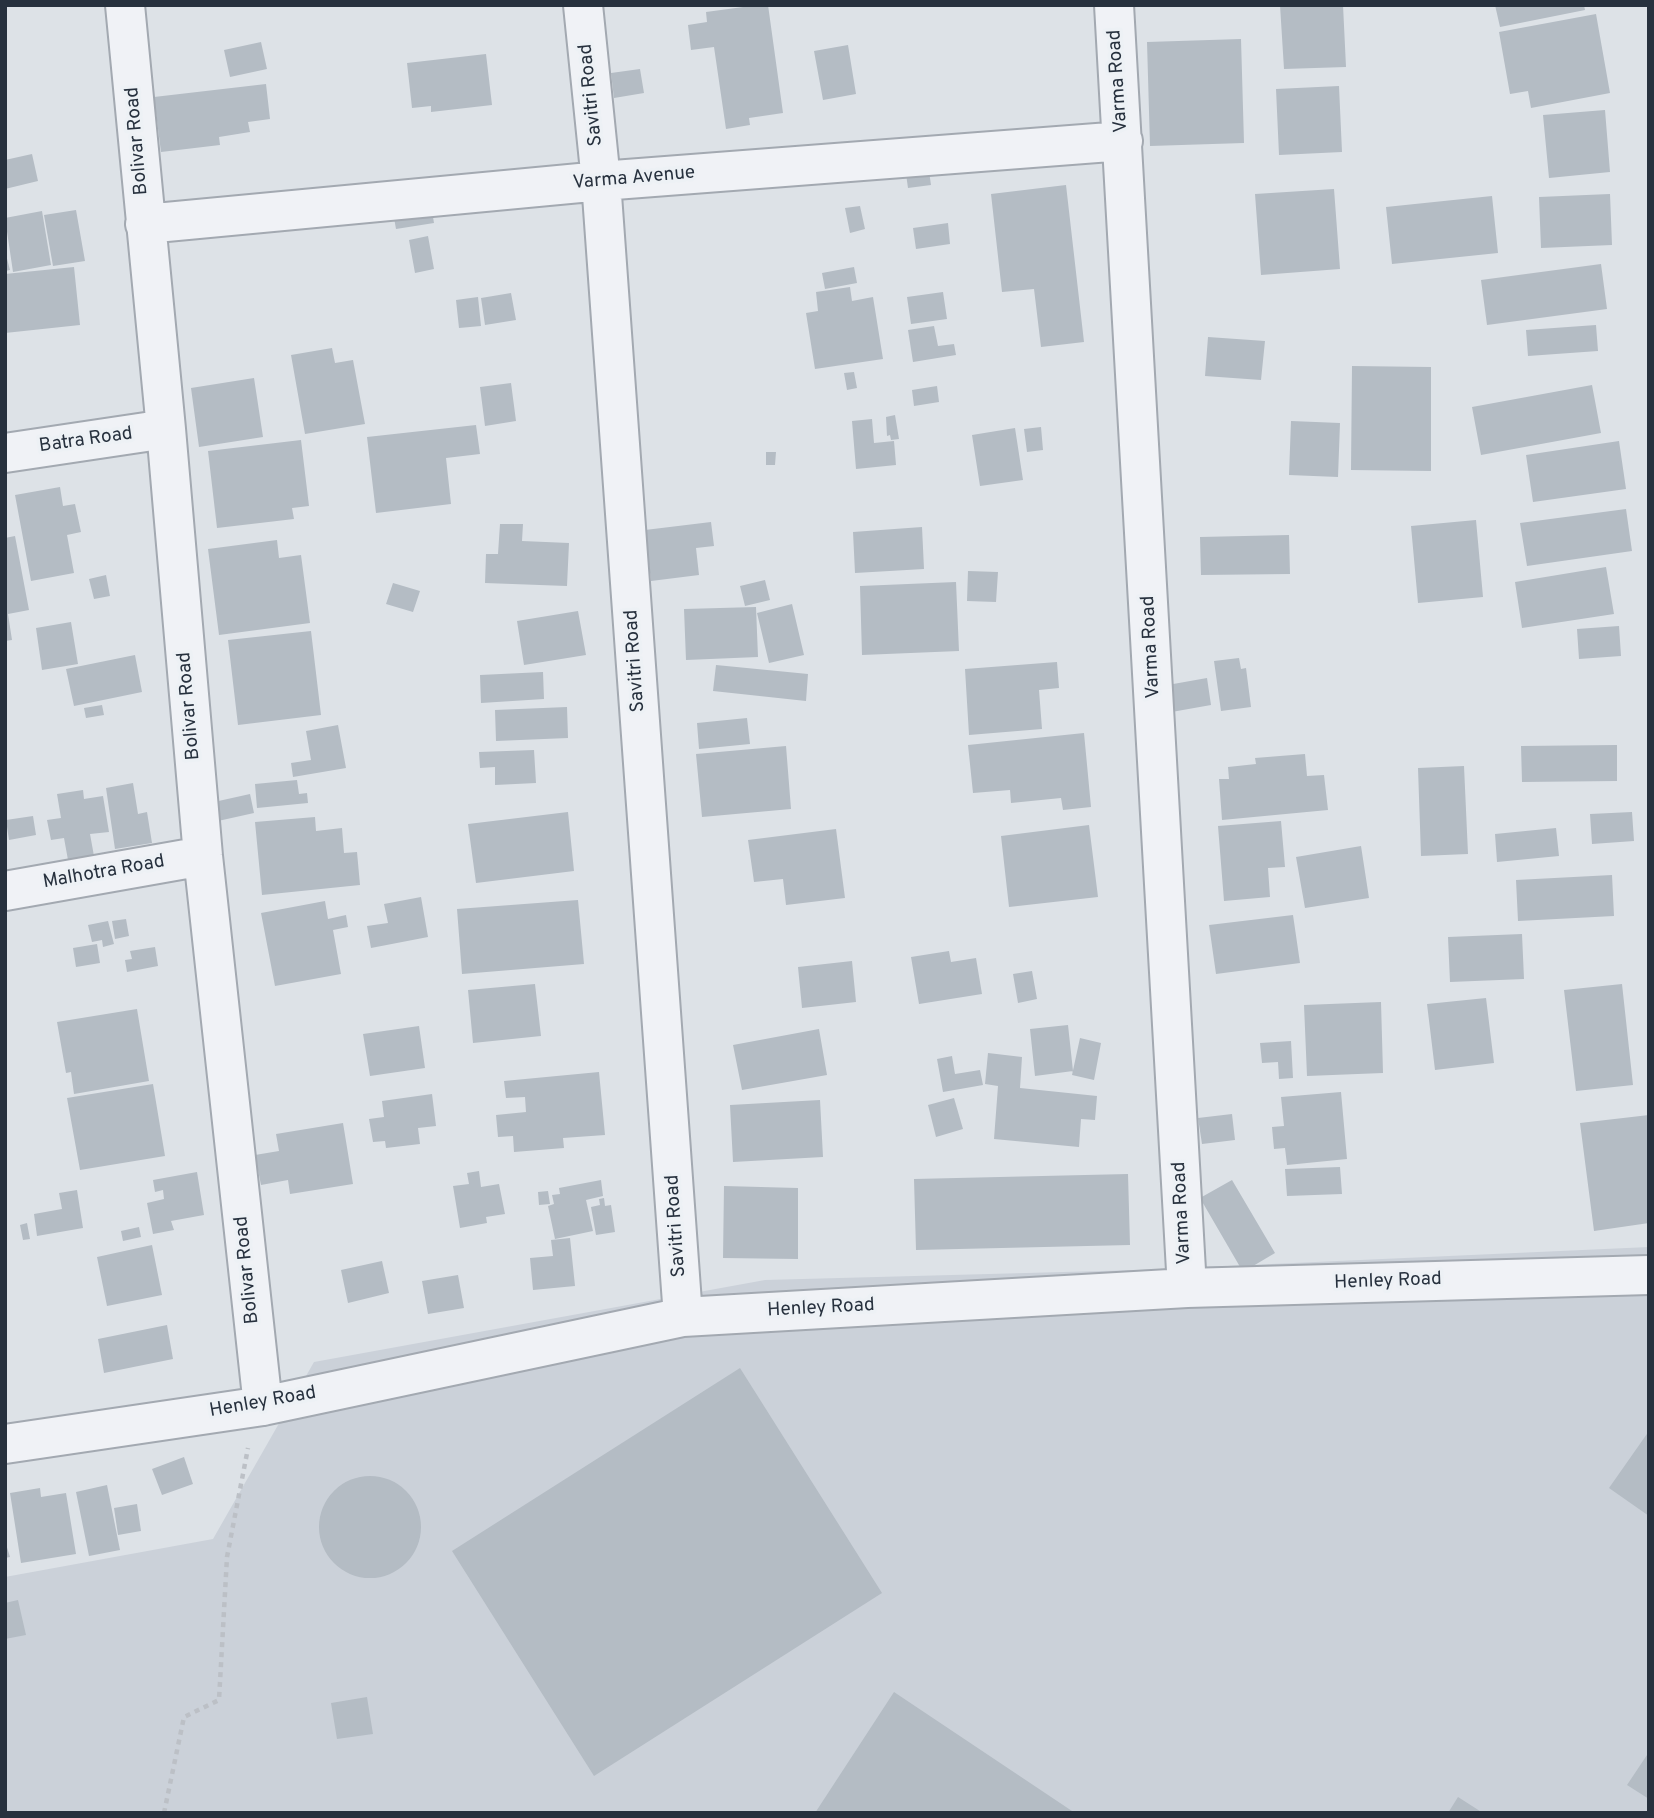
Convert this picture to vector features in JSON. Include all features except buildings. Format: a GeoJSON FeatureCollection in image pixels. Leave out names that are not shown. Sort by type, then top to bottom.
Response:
{"type":"FeatureCollection","features":[{"type":"Feature","properties":{"kind":"street","name":"Bolivar Road"},"geometry":{"type":"LineString","coordinates":[[125,5],[166,429],[252,1407]]}},
{"type":"Feature","properties":{"kind":"street","name":"Savitri Road"},"geometry":{"type":"LineString","coordinates":[[583,5],[601,181],[683,1317]]}},
{"type":"Feature","properties":{"kind":"street","name":"Varma Road"},"geometry":{"type":"LineString","coordinates":[[1114,5],[1124,141],[1187,1288]]}},
{"type":"Feature","properties":{"kind":"street","name":"Varma Avenue"},"geometry":{"type":"LineString","coordinates":[[145,224],[601,181],[1124,141]]}},
{"type":"Feature","properties":{"kind":"street","name":"Batra Road"},"geometry":{"type":"LineString","coordinates":[[5,453],[166,429]]}},
{"type":"Feature","properties":{"kind":"street","name":"Malhotra Road"},"geometry":{"type":"LineString","coordinates":[[5,891],[203,856]]}},
{"type":"Feature","properties":{"kind":"street","name":"Henley Road"},"geometry":{"type":"LineString","coordinates":[[5,1444],[252,1407],[683,1317],[1187,1288],[1649,1275]]}},
{"type":"Feature","properties":{"kind":"path"},"geometry":{"type":"LineString","coordinates":[[164,1813],[184,1717],[219,1700],[227,1557],[249,1443],[252,1407]]}},
{"type":"Feature","properties":{"kind":"shaded area"},"geometry":{"type":"Polygon","coordinates":[[[1649,1247],[1649,1813],[5,1813],[5,1577],[213,1539],[314,1362],[765,1280],[1138,1270],[1649,1247]]]}}]}
